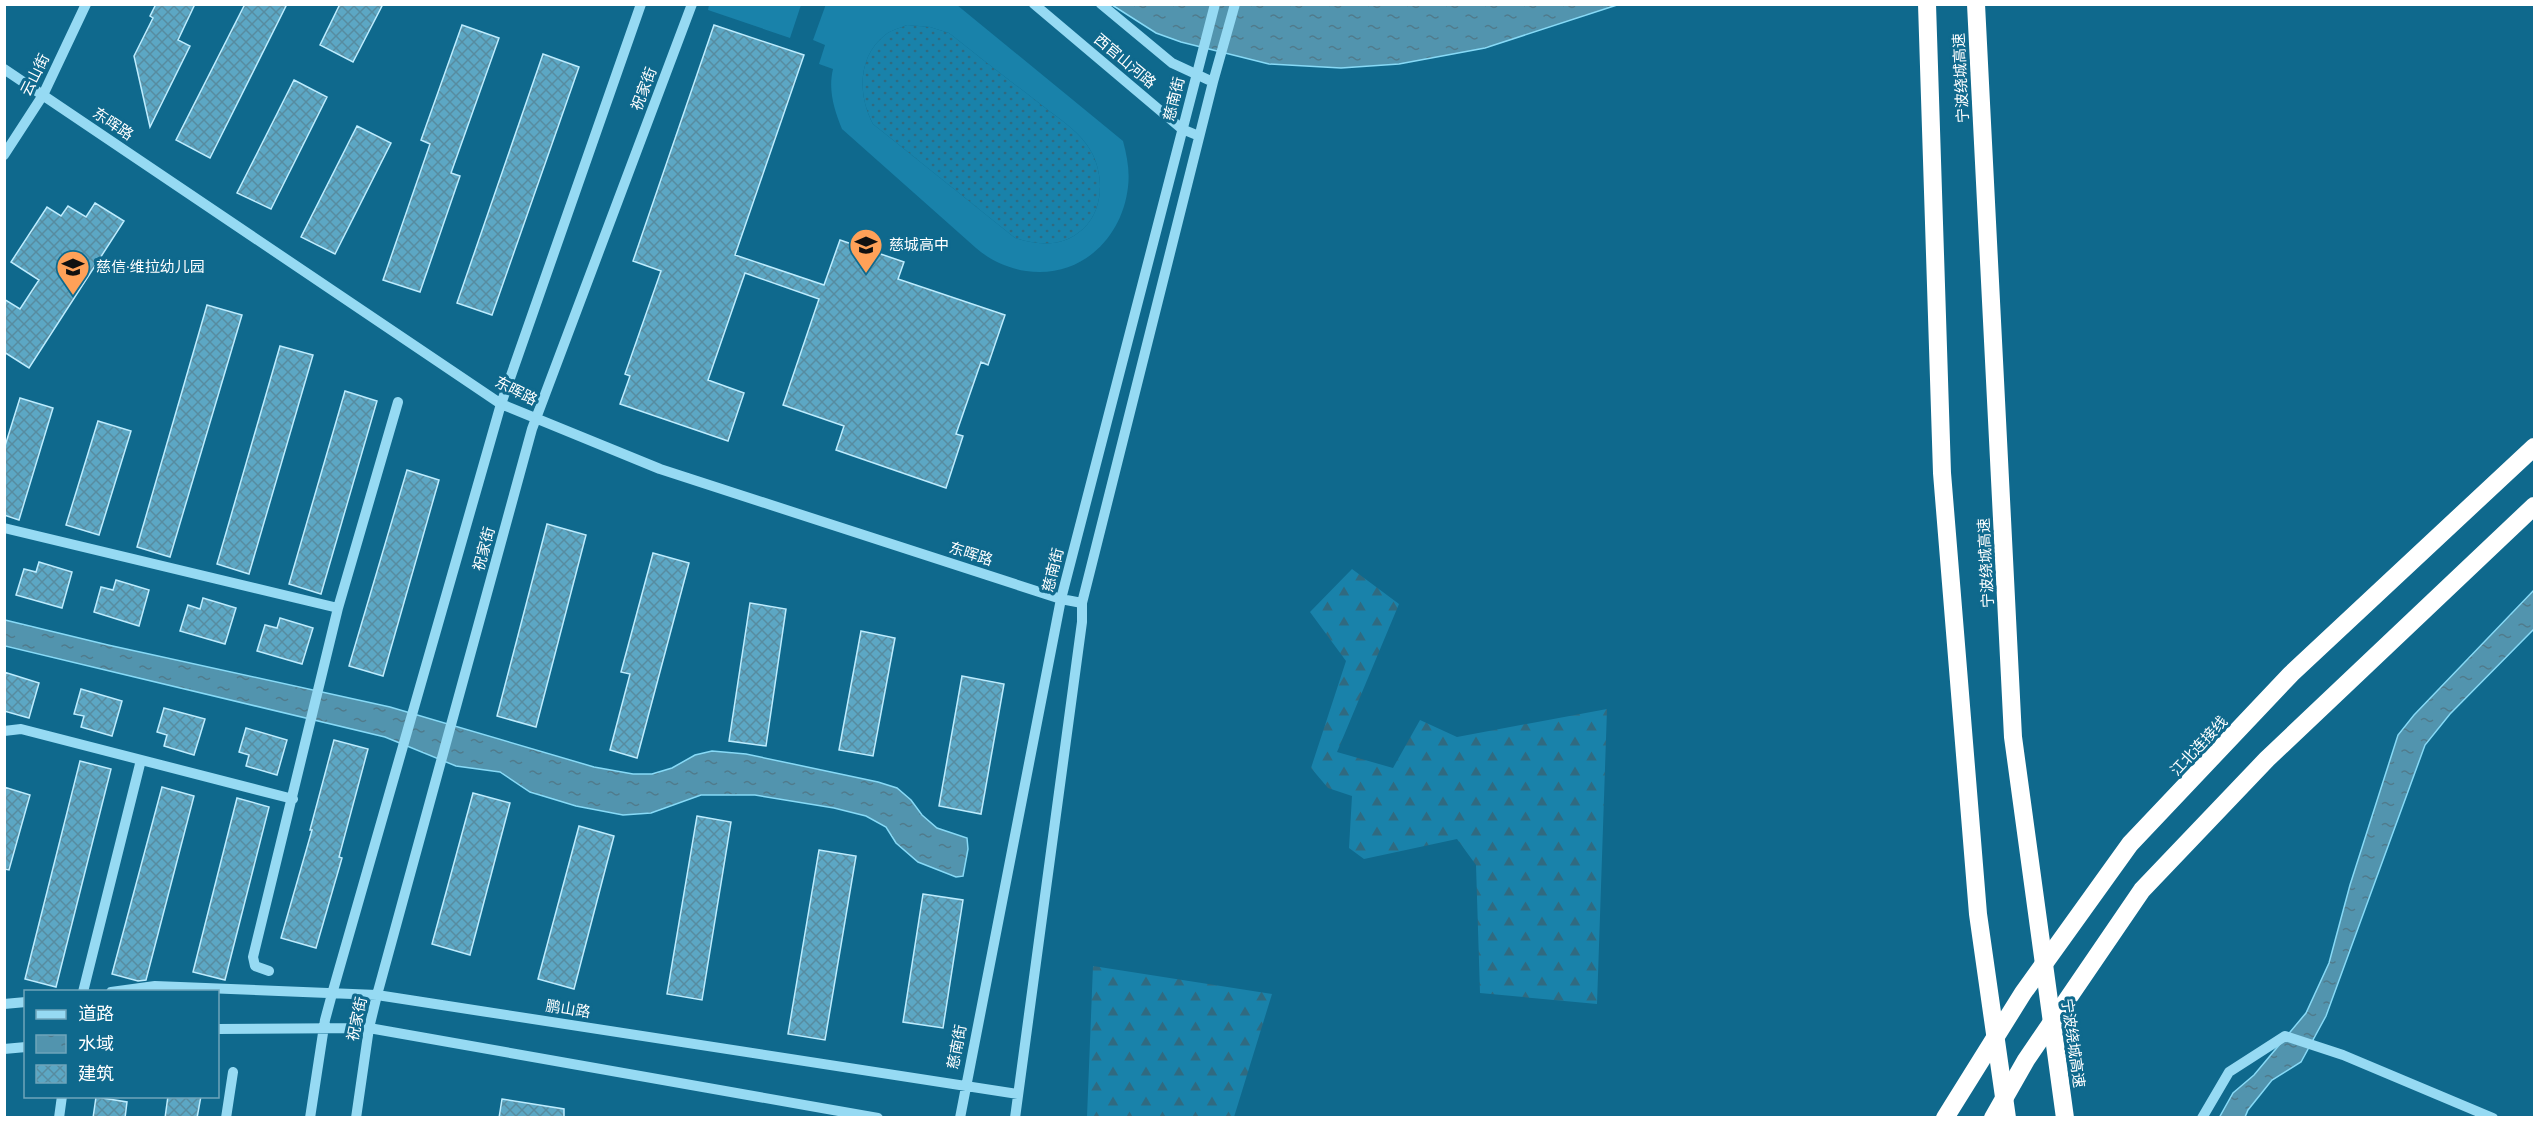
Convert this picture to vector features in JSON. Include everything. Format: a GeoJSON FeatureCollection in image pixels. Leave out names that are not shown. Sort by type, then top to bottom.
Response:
{"type":"FeatureCollection","features":[{"type":"Feature","properties":{"kind":"highway","name":"宁波绕城高速"},"geometry":{"type":"LineString","coordinates":[[1976,4],[2013,737],[2065,1118]]}},
{"type":"Feature","properties":{"kind":"highway","name":"宁波绕城高速"},"geometry":{"type":"LineString","coordinates":[[1927,5],[1942,473],[1978,914],[2007,1118]]}},
{"type":"Feature","properties":{"kind":"highway","name":"江北连接线"},"geometry":{"type":"LineString","coordinates":[[1946,1118],[2023,993],[2130,844],[2291,674],[2535,447]]}},
{"type":"Feature","properties":{"kind":"highway"},"geometry":{"type":"LineString","coordinates":[[1994,1118],[2026,1060],[2142,890],[2267,759],[2535,506]]}},
{"type":"Feature","properties":{"kind":"street","name":"云山街"},"geometry":{"type":"LineString","coordinates":[[4,155],[43,95],[86,4]]}},
{"type":"Feature","properties":{"kind":"street","name":"祝家街"},"geometry":{"type":"LineString","coordinates":[[310,1118],[324,1028],[332,994],[501,404],[641,4]]}},
{"type":"Feature","properties":{"kind":"street","name":"祝家街"},"geometry":{"type":"LineString","coordinates":[[356,1118],[369,1028],[377,995],[536,418],[692,4]]}},
{"type":"Feature","properties":{"kind":"street","name":"西官山河路"},"geometry":{"type":"LineString","coordinates":[[1034,4],[1182,129],[1199,136]]}},
{"type":"Feature","properties":{"kind":"street","name":"西官山河路"},"geometry":{"type":"LineString","coordinates":[[1101,4],[1172,63],[1213,82]]}},
{"type":"Feature","properties":{"kind":"street","name":"慈南街"},"geometry":{"type":"LineString","coordinates":[[960,1118],[1061,599],[1195,74],[1215,4]]}},
{"type":"Feature","properties":{"kind":"street"},"geometry":{"type":"LineString","coordinates":[[1015,1118],[1081,634],[1082,603],[1199,136],[1235,4]]}},
{"type":"Feature","properties":{"kind":"street","name":"东晖路"},"geometry":{"type":"LineString","coordinates":[[4,69],[501,404],[660,469],[1061,599],[1082,603]]}},
{"type":"Feature","properties":{"kind":"street"},"geometry":{"type":"LineString","coordinates":[[269,971],[255,966],[254,957],[338,608],[398,402]]}},
{"type":"Feature","properties":{"kind":"street"},"geometry":{"type":"LineString","coordinates":[[4,528],[338,608]]}},
{"type":"Feature","properties":{"kind":"street"},"geometry":{"type":"LineString","coordinates":[[4,731],[21,729],[293,799]]}},
{"type":"Feature","properties":{"kind":"street"},"geometry":{"type":"LineString","coordinates":[[84,990],[141,760]]}},
{"type":"Feature","properties":{"kind":"street","name":"鹏山路"},"geometry":{"type":"LineString","coordinates":[[126,990],[155,986],[377,995],[1018,1094]]}},
{"type":"Feature","properties":{"kind":"street"},"geometry":{"type":"LineString","coordinates":[[4,1004],[24,1002]]}},
{"type":"Feature","properties":{"kind":"street"},"geometry":{"type":"LineString","coordinates":[[219,1029],[369,1028],[878,1118]]}},
{"type":"Feature","properties":{"kind":"street"},"geometry":{"type":"LineString","coordinates":[[2202,1118],[2229,1072],[2285,1036],[2343,1055],[2493,1118]]}},
{"type":"Feature","properties":{"kind":"street"},"geometry":{"type":"LineString","coordinates":[[4,1049],[24,1047]]}},
{"type":"Feature","properties":{"kind":"street"},"geometry":{"type":"LineString","coordinates":[[226,1118],[233,1072]]}},
{"type":"Feature","properties":{"kind":"street"},"geometry":{"type":"LineString","coordinates":[[59,1118],[62,1098]]}},
{"type":"Feature","properties":{"kind":"green space"},"geometry":{"type":"Polygon","coordinates":[[[709,4],[801,5],[790,38],[708,10],[709,4]]]}},
{"type":"Feature","properties":{"kind":"green space"},"geometry":{"type":"Polygon","coordinates":[[[826,4],[957,5],[1123,141],[1129,181],[1124,206],[1107,239],[1095,252],[1080,262],[1064,269],[1046,272],[1026,271],[1006,266],[988,257],[842,129],[833,99],[831,84],[833,69],[819,64],[825,45],[813,40],[826,4]],[[907,25],[893,30],[876,44],[869,54],[865,65],[863,89],[873,124],[1015,238],[1033,243],[1051,243],[1075,235],[1090,220],[1099,199],[1097,165],[1087,145],[1064,122],[949,33],[930,27],[907,25]]]}},
{"type":"Feature","properties":{"kind":"green space"},"geometry":{"type":"Polygon","coordinates":[[[907,25],[930,27],[949,33],[1077,133],[1093,154],[1100,188],[1096,210],[1083,229],[1059,242],[1033,243],[1015,238],[873,124],[863,89],[865,65],[869,54],[885,35],[907,25]]]}},
{"type":"Feature","properties":{"kind":"green space"},"geometry":{"type":"Polygon","coordinates":[[[1352,569],[1399,604],[1337,752],[1393,768],[1420,720],[1457,737],[1607,709],[1597,1004],[1480,993],[1476,865],[1457,839],[1364,859],[1349,848],[1352,796],[1328,788],[1311,768],[1346,661],[1310,612],[1352,569]]]}},
{"type":"Feature","properties":{"kind":"green space"},"geometry":{"type":"Polygon","coordinates":[[[1093,966],[1272,994],[1234,1117],[1087,1117],[1093,966]]]}},
{"type":"Feature","properties":{"kind":"water"},"geometry":{"type":"Polygon","coordinates":[[[1112,5],[1617,5],[1485,48],[1399,64],[1341,68],[1269,64],[1181,42],[1156,33],[1112,5]]]}},
{"type":"Feature","properties":{"kind":"water"},"geometry":{"type":"Polygon","coordinates":[[[2534,590],[2534,629],[2450,714],[2425,745],[2326,1016],[2301,1062],[2272,1080],[2245,1117],[2219,1118],[2233,1093],[2254,1075],[2306,1013],[2329,963],[2350,885],[2398,735],[2414,715],[2534,590]]]}},
{"type":"Feature","properties":{"kind":"water"},"geometry":{"type":"Polygon","coordinates":[[[5,620],[390,707],[594,767],[633,774],[652,774],[672,768],[695,755],[712,751],[746,754],[878,782],[897,788],[937,828],[967,838],[968,849],[963,876],[956,877],[918,862],[896,843],[886,827],[866,816],[834,808],[755,795],[701,795],[651,813],[623,815],[576,806],[530,792],[500,772],[456,766],[385,737],[5,646],[5,620]]]}},
{"type":"Feature","properties":{"kind":"building"},"geometry":{"type":"Polygon","coordinates":[[[156,4],[195,4],[178,40],[190,46],[150,127],[134,56],[153,18],[150,16],[156,4]]]}},
{"type":"Feature","properties":{"kind":"building"},"geometry":{"type":"Polygon","coordinates":[[[245,4],[287,4],[210,158],[176,140],[245,4]]]}},
{"type":"Feature","properties":{"kind":"building"},"geometry":{"type":"Polygon","coordinates":[[[340,4],[383,4],[353,62],[320,45],[340,4]]]}},
{"type":"Feature","properties":{"kind":"building"},"geometry":{"type":"Polygon","coordinates":[[[462,25],[499,38],[451,173],[460,176],[420,292],[383,280],[430,144],[421,140],[462,25]]]}},
{"type":"Feature","properties":{"kind":"building"},"geometry":{"type":"Polygon","coordinates":[[[714,25],[804,55],[735,255],[824,285],[840,240],[904,262],[898,279],[1005,315],[988,365],[981,362],[956,434],[963,436],[946,488],[836,450],[844,426],[783,405],[819,299],[745,273],[708,380],[744,393],[728,441],[620,404],[630,376],[625,374],[661,271],[633,261],[714,25]]]}},
{"type":"Feature","properties":{"kind":"building"},"geometry":{"type":"Polygon","coordinates":[[[543,54],[579,67],[492,315],[457,303],[543,54]]]}},
{"type":"Feature","properties":{"kind":"building"},"geometry":{"type":"Polygon","coordinates":[[[294,80],[327,97],[271,209],[237,193],[294,80]]]}},
{"type":"Feature","properties":{"kind":"building"},"geometry":{"type":"Polygon","coordinates":[[[357,126],[391,143],[335,254],[301,237],[357,126]]]}},
{"type":"Feature","properties":{"kind":"building"},"geometry":{"type":"Polygon","coordinates":[[[95,203],[124,221],[29,368],[4,352],[4,299],[20,309],[39,280],[11,262],[47,207],[61,216],[68,206],[86,217],[95,203]]]}},
{"type":"Feature","properties":{"kind":"building"},"geometry":{"type":"Polygon","coordinates":[[[207,305],[242,315],[170,557],[137,547],[207,305]]]}},
{"type":"Feature","properties":{"kind":"building"},"geometry":{"type":"Polygon","coordinates":[[[280,346],[313,355],[249,574],[217,564],[280,346]]]}},
{"type":"Feature","properties":{"kind":"building"},"geometry":{"type":"Polygon","coordinates":[[[345,391],[377,401],[321,594],[289,584],[345,391]]]}},
{"type":"Feature","properties":{"kind":"building"},"geometry":{"type":"Polygon","coordinates":[[[20,398],[53,408],[19,520],[4,515],[4,449],[20,398]]]}},
{"type":"Feature","properties":{"kind":"building"},"geometry":{"type":"Polygon","coordinates":[[[98,421],[131,431],[99,535],[66,525],[98,421]]]}},
{"type":"Feature","properties":{"kind":"building"},"geometry":{"type":"Polygon","coordinates":[[[407,470],[439,480],[383,676],[349,666],[407,470]]]}},
{"type":"Feature","properties":{"kind":"building"},"geometry":{"type":"Polygon","coordinates":[[[547,524],[586,535],[536,727],[497,716],[547,524]]]}},
{"type":"Feature","properties":{"kind":"building"},"geometry":{"type":"Polygon","coordinates":[[[653,553],[689,563],[637,758],[610,750],[630,674],[621,672],[653,553]]]}},
{"type":"Feature","properties":{"kind":"building"},"geometry":{"type":"Polygon","coordinates":[[[39,562],[72,572],[62,608],[16,595],[24,569],[36,572],[39,562]]]}},
{"type":"Feature","properties":{"kind":"building"},"geometry":{"type":"Polygon","coordinates":[[[116,580],[149,590],[139,626],[94,612],[101,587],[113,590],[116,580]]]}},
{"type":"Feature","properties":{"kind":"building"},"geometry":{"type":"Polygon","coordinates":[[[203,598],[236,608],[225,644],[180,631],[188,605],[200,609],[203,598]]]}},
{"type":"Feature","properties":{"kind":"building"},"geometry":{"type":"Polygon","coordinates":[[[750,603],[786,609],[766,746],[729,741],[750,603]]]}},
{"type":"Feature","properties":{"kind":"building"},"geometry":{"type":"Polygon","coordinates":[[[280,618],[313,628],[302,664],[257,651],[265,625],[277,628],[280,618]]]}},
{"type":"Feature","properties":{"kind":"building"},"geometry":{"type":"Polygon","coordinates":[[[861,631],[895,638],[873,756],[839,750],[861,631]]]}},
{"type":"Feature","properties":{"kind":"building"},"geometry":{"type":"Polygon","coordinates":[[[4,672],[39,683],[29,718],[4,711],[4,672]]]}},
{"type":"Feature","properties":{"kind":"building"},"geometry":{"type":"Polygon","coordinates":[[[962,676],[1004,684],[981,814],[939,806],[962,676]]]}},
{"type":"Feature","properties":{"kind":"building"},"geometry":{"type":"Polygon","coordinates":[[[81,689],[122,701],[112,736],[81,727],[84,716],[74,714],[81,689]]]}},
{"type":"Feature","properties":{"kind":"building"},"geometry":{"type":"Polygon","coordinates":[[[164,708],[205,719],[194,755],[164,746],[167,735],[157,732],[164,708]]]}},
{"type":"Feature","properties":{"kind":"building"},"geometry":{"type":"Polygon","coordinates":[[[246,728],[287,740],[277,775],[246,766],[249,755],[239,752],[246,728]]]}},
{"type":"Feature","properties":{"kind":"building"},"geometry":{"type":"Polygon","coordinates":[[[334,740],[368,749],[339,857],[342,858],[316,948],[281,938],[312,830],[310,830],[334,740]]]}},
{"type":"Feature","properties":{"kind":"building"},"geometry":{"type":"Polygon","coordinates":[[[80,761],[111,769],[56,987],[25,979],[80,761]]]}},
{"type":"Feature","properties":{"kind":"building"},"geometry":{"type":"Polygon","coordinates":[[[4,787],[30,795],[9,870],[4,869],[4,787]]]}},
{"type":"Feature","properties":{"kind":"building"},"geometry":{"type":"Polygon","coordinates":[[[162,787],[194,796],[146,980],[138,981],[112,974],[162,787]]]}},
{"type":"Feature","properties":{"kind":"building"},"geometry":{"type":"Polygon","coordinates":[[[473,793],[510,803],[470,955],[432,944],[473,793]]]}},
{"type":"Feature","properties":{"kind":"building"},"geometry":{"type":"Polygon","coordinates":[[[237,798],[269,807],[225,980],[193,972],[237,798]]]}},
{"type":"Feature","properties":{"kind":"building"},"geometry":{"type":"Polygon","coordinates":[[[697,816],[731,822],[702,1000],[667,994],[697,816]]]}},
{"type":"Feature","properties":{"kind":"building"},"geometry":{"type":"Polygon","coordinates":[[[579,826],[614,836],[574,989],[538,979],[579,826]]]}},
{"type":"Feature","properties":{"kind":"building"},"geometry":{"type":"Polygon","coordinates":[[[819,850],[856,856],[825,1040],[788,1034],[819,850]]]}},
{"type":"Feature","properties":{"kind":"building"},"geometry":{"type":"Polygon","coordinates":[[[923,894],[963,900],[943,1028],[903,1022],[923,894]]]}},
{"type":"Feature","properties":{"kind":"building"},"geometry":{"type":"Polygon","coordinates":[[[96,1098],[127,1102],[125,1118],[93,1118],[96,1098]]]}},
{"type":"Feature","properties":{"kind":"building"},"geometry":{"type":"Polygon","coordinates":[[[168,1098],[201,1098],[197,1118],[165,1118],[168,1098]]]}},
{"type":"Feature","properties":{"kind":"building"},"geometry":{"type":"Polygon","coordinates":[[[502,1099],[564,1109],[564,1118],[499,1118],[502,1099]]]}},
{"type":"Feature","properties":{"kind":"place","name":"慈城高中"},"geometry":{"type":"Point","coordinates":[866,274]}},
{"type":"Feature","properties":{"kind":"place","name":"慈信·维拉幼儿园"},"geometry":{"type":"Point","coordinates":[73,296]}}]}
